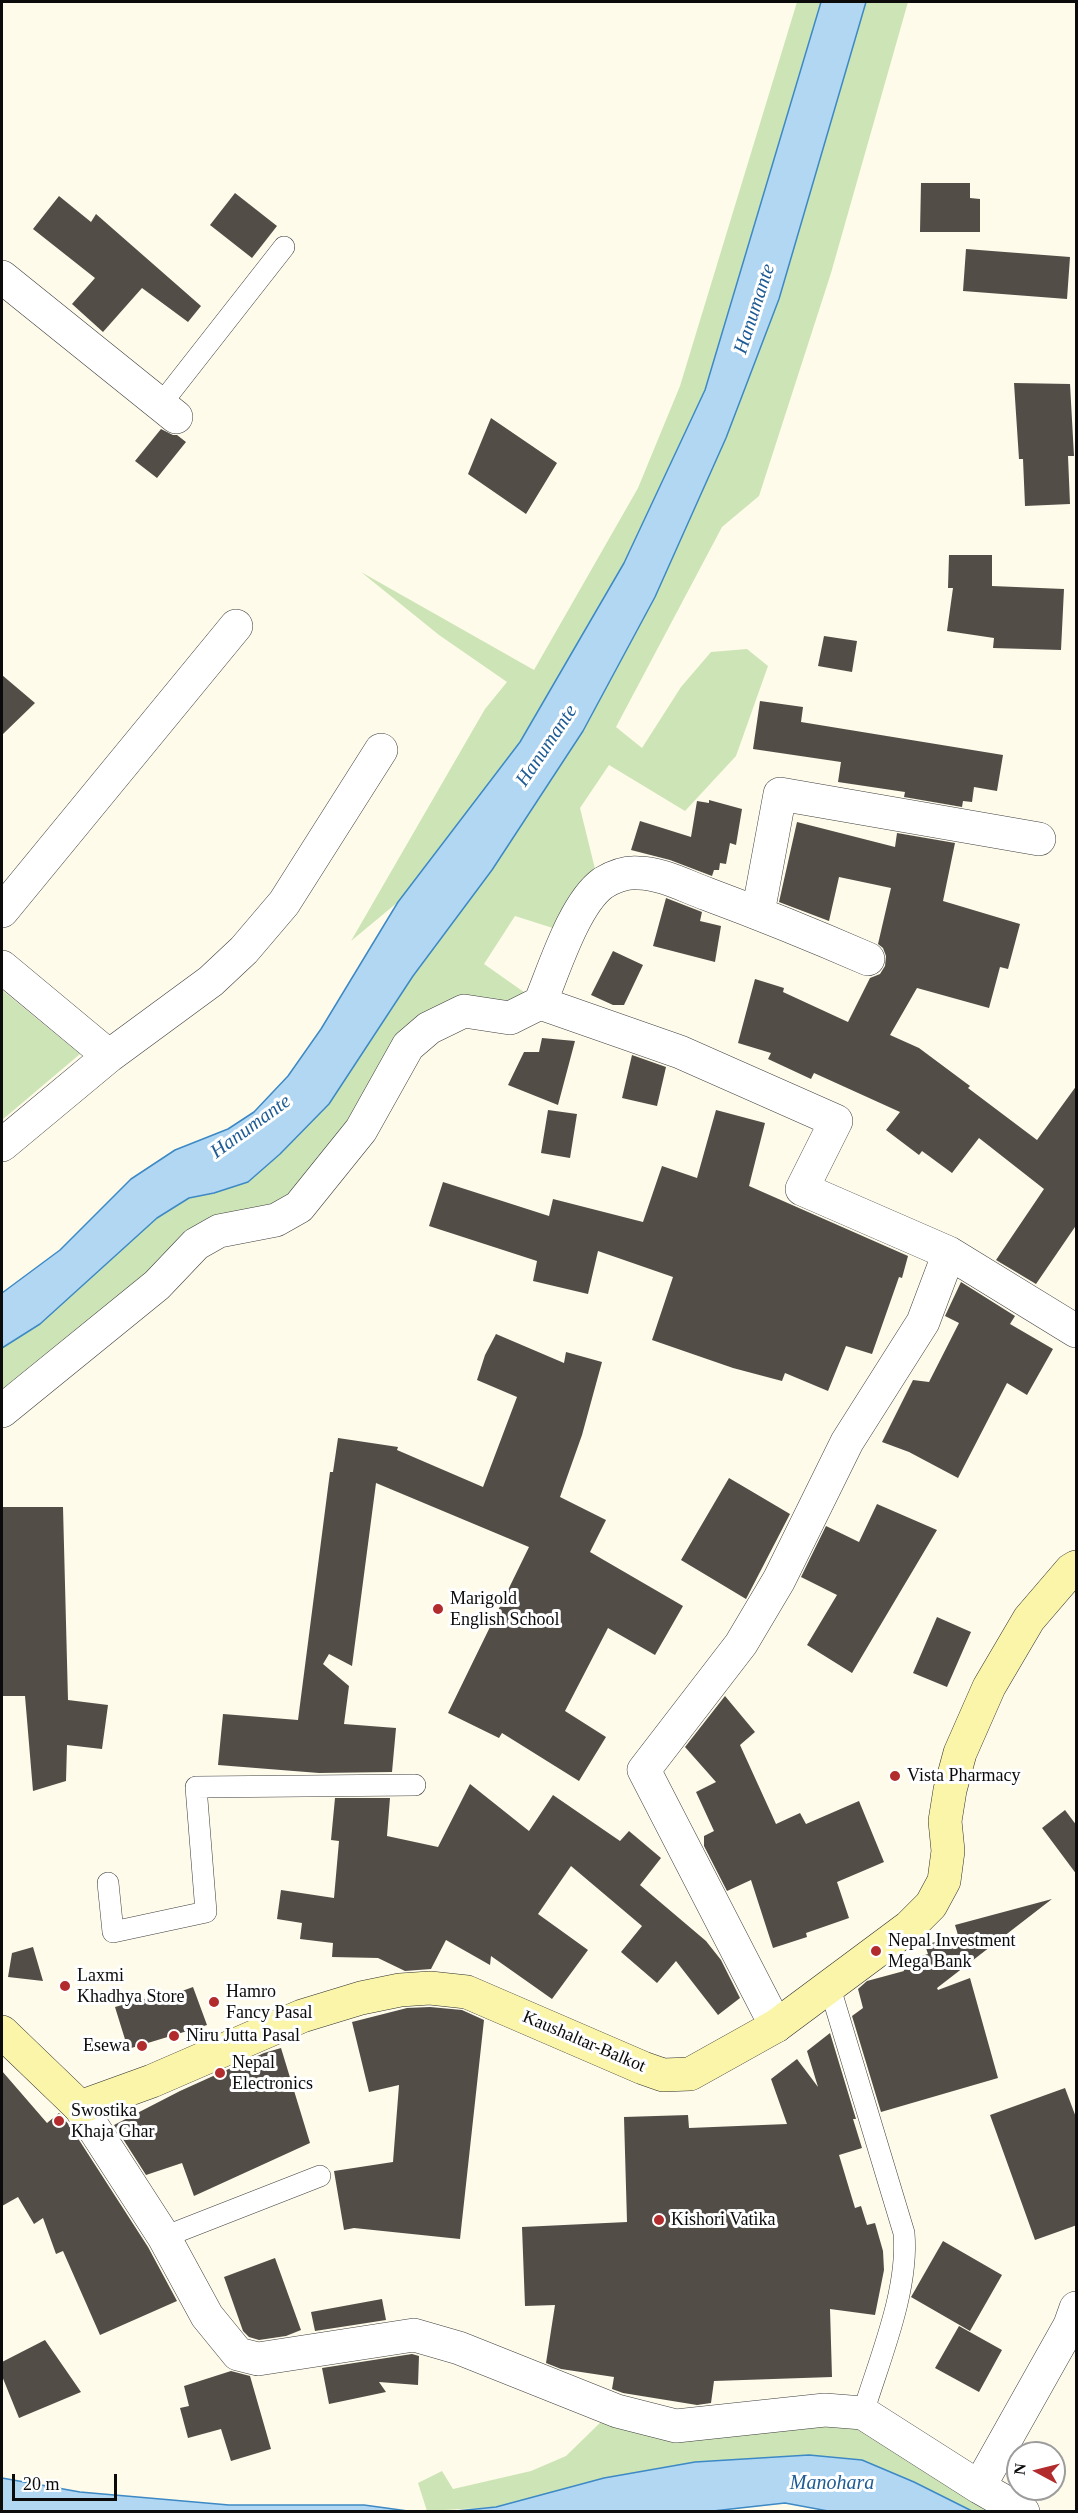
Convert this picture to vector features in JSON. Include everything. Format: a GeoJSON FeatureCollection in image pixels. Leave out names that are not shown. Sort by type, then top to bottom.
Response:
{"type":"FeatureCollection","features":[{"type":"Feature","properties":{"kind":"main road","name":"Kaushaltar-Balkot"},"geometry":{"type":"LineString","coordinates":[[80,2106],[152,2081],[302,2016],[400,1989],[430,1988],[466,1992],[663,2075],[690,2074],[776,2026],[909,1927],[931,1905],[945,1881],[948,1851],[945,1821],[960,1753],[989,1687],[1029,1619],[1071,1570],[1077,1567]]}},
{"type":"Feature","properties":{"kind":"main road"},"geometry":{"type":"LineString","coordinates":[[2,2032],[80,2106]]}},
{"type":"Feature","properties":{"kind":"street"},"geometry":{"type":"LineString","coordinates":[[2,277],[169,410]]}},
{"type":"Feature","properties":{"kind":"street"},"geometry":{"type":"LineString","coordinates":[[2,911],[236,626]]}},
{"type":"Feature","properties":{"kind":"street"},"geometry":{"type":"LineString","coordinates":[[2,1145],[109,1056],[211,981],[244,950],[284,903],[381,750]]}},
{"type":"Feature","properties":{"kind":"street"},"geometry":{"type":"LineString","coordinates":[[758,913],[780,794],[1039,839]]}},
{"type":"Feature","properties":{"kind":"street"},"geometry":{"type":"LineString","coordinates":[[2,1411],[157,1285],[196,1244],[219,1231],[276,1220],[299,1206],[361,1130],[408,1046],[429,1028],[464,1011],[510,1018],[540,1003],[577,917],[590,896],[603,884],[618,875],[636,872],[658,876],[758,913],[868,958]]}},
{"type":"Feature","properties":{"kind":"street"},"geometry":{"type":"LineString","coordinates":[[2,967],[109,1056]]}},
{"type":"Feature","properties":{"kind":"street"},"geometry":{"type":"LineString","coordinates":[[540,1003],[680,1052],[836,1121],[802,1189],[948,1253],[1077,1331]]}},
{"type":"Feature","properties":{"kind":"street"},"geometry":{"type":"LineString","coordinates":[[776,2026],[644,1770],[741,1644],[779,1580],[847,1442],[923,1322],[948,1253]]}},
{"type":"Feature","properties":{"kind":"street"},"geometry":{"type":"LineString","coordinates":[[80,2106],[164,2238],[207,2316],[238,2354],[258,2359],[414,2335],[459,2348],[617,2411],[676,2426],[825,2410],[863,2413],[979,2487],[1023,2511]]}},
{"type":"Feature","properties":{"kind":"street"},"geometry":{"type":"LineString","coordinates":[[979,2487],[1070,2325],[1077,2308]]}},
{"type":"Feature","properties":{"kind":"lane"},"geometry":{"type":"LineString","coordinates":[[169,410],[284,247]]}},
{"type":"Feature","properties":{"kind":"lane"},"geometry":{"type":"LineString","coordinates":[[108,1883],[113,1932],[206,1912],[196,1787],[415,1785]]}},
{"type":"Feature","properties":{"kind":"lane"},"geometry":{"type":"LineString","coordinates":[[830,1988],[904,2233],[906,2255],[904,2279],[863,2413]]}},
{"type":"Feature","properties":{"kind":"lane"},"geometry":{"type":"LineString","coordinates":[[164,2238],[320,2176]]}},
{"type":"Feature","properties":{"kind":"green space"},"geometry":{"type":"Polygon","coordinates":[[[797,2],[821,2],[705,390],[624,563],[520,742],[398,902],[351,941],[485,709],[507,682],[439,635],[361,572],[534,670],[638,488],[680,386],[797,2]]]}},
{"type":"Feature","properties":{"kind":"green space"},"geometry":{"type":"Polygon","coordinates":[[[866,2],[908,2],[831,273],[759,496],[722,527],[616,727],[642,748],[681,687],[711,652],[747,649],[768,666],[736,756],[685,811],[609,765],[580,808],[597,877],[559,930],[515,916],[484,964],[531,997],[522,1006],[463,999],[301,1191],[264,1213],[2,1401],[2,1348],[40,1324],[157,1218],[189,1198],[248,1182],[280,1154],[329,1104],[413,976],[492,870],[583,731],[655,597],[726,438],[779,299],[866,2]]]}},
{"type":"Feature","properties":{"kind":"green space"},"geometry":{"type":"Polygon","coordinates":[[[2,990],[80,1054],[2,1120],[2,990]]]}},
{"type":"Feature","properties":{"kind":"green space"},"geometry":{"type":"Polygon","coordinates":[[[607,2416],[856,2427],[1002,2511],[972,2511],[914,2482],[809,2455],[695,2462],[604,2478],[496,2507],[427,2511],[418,2483],[442,2471],[453,2489],[531,2471],[566,2456],[607,2416]]]}},
{"type":"Feature","properties":{"kind":"water","name":"Hanumante"},"geometry":{"type":"Polygon","coordinates":[[[821,2],[866,2],[779,299],[726,438],[655,597],[583,731],[492,870],[413,976],[329,1104],[280,1154],[248,1182],[189,1198],[157,1218],[40,1324],[2,1348],[2,1293],[60,1250],[131,1179],[175,1150],[228,1129],[254,1112],[288,1076],[321,1029],[398,902],[520,742],[624,563],[705,390],[821,2]]]}},
{"type":"Feature","properties":{"kind":"water","name":"Manohara"},"geometry":{"type":"Polygon","coordinates":[[[809,2455],[862,2460],[914,2482],[972,2511],[828,2511],[785,2503],[704,2512],[456,2511],[496,2507],[604,2478],[695,2462],[809,2455]]]}},
{"type":"Feature","properties":{"kind":"water"},"geometry":{"type":"Polygon","coordinates":[[[2,2478],[80,2492],[229,2505],[364,2505],[408,2511],[2,2511],[2,2478]]]}},
{"type":"Feature","properties":{"kind":"building"},"geometry":{"type":"Polygon","coordinates":[[[921,183],[970,183],[970,198],[980,199],[980,232],[920,232],[921,183]]]}},
{"type":"Feature","properties":{"kind":"building"},"geometry":{"type":"Polygon","coordinates":[[[235,193],[277,226],[252,258],[210,225],[235,193]]]}},
{"type":"Feature","properties":{"kind":"building"},"geometry":{"type":"Polygon","coordinates":[[[59,196],[91,222],[96,214],[201,306],[188,322],[142,288],[103,332],[72,304],[95,278],[33,229],[59,196]]]}},
{"type":"Feature","properties":{"kind":"building"},"geometry":{"type":"Polygon","coordinates":[[[966,249],[1070,257],[1067,299],[963,291],[966,249]]]}},
{"type":"Feature","properties":{"kind":"building"},"geometry":{"type":"Polygon","coordinates":[[[1014,383],[1070,384],[1074,456],[1068,456],[1070,504],[1025,506],[1023,459],[1019,459],[1014,383]]]}},
{"type":"Feature","properties":{"kind":"building"},"geometry":{"type":"Polygon","coordinates":[[[491,418],[557,463],[526,514],[468,474],[491,418]]]}},
{"type":"Feature","properties":{"kind":"building"},"geometry":{"type":"Polygon","coordinates":[[[161,429],[177,435],[186,442],[157,478],[135,461],[161,429]]]}},
{"type":"Feature","properties":{"kind":"building"},"geometry":{"type":"Polygon","coordinates":[[[949,555],[992,555],[992,586],[1064,589],[1061,650],[993,648],[994,638],[947,631],[953,588],[948,588],[949,555]]]}},
{"type":"Feature","properties":{"kind":"building"},"geometry":{"type":"Polygon","coordinates":[[[824,636],[857,641],[852,672],[818,666],[824,636]]]}},
{"type":"Feature","properties":{"kind":"building"},"geometry":{"type":"Polygon","coordinates":[[[2,675],[35,703],[2,735],[2,675]]]}},
{"type":"Feature","properties":{"kind":"building"},"geometry":{"type":"Polygon","coordinates":[[[760,701],[803,707],[801,722],[1003,755],[997,791],[974,787],[972,802],[963,801],[962,807],[904,797],[905,792],[838,782],[841,762],[753,749],[760,701]]]}},
{"type":"Feature","properties":{"kind":"building"},"geometry":{"type":"Polygon","coordinates":[[[709,800],[742,809],[736,845],[730,843],[726,864],[720,863],[719,870],[714,870],[712,876],[670,860],[631,850],[640,821],[691,837],[697,801],[709,803],[709,800]]]}},
{"type":"Feature","properties":{"kind":"building"},"geometry":{"type":"Polygon","coordinates":[[[797,822],[895,847],[897,833],[955,843],[943,901],[1020,924],[1008,969],[1000,967],[989,1008],[917,988],[890,1035],[919,1048],[1037,1140],[1077,1085],[1077,1224],[1036,1284],[996,1260],[1044,1189],[979,1138],[952,1173],[922,1151],[919,1155],[886,1130],[900,1112],[814,1073],[811,1079],[768,1059],[771,1053],[738,1043],[755,979],[784,988],[783,992],[848,1022],[870,978],[880,974],[885,966],[886,956],[883,948],[878,944],[891,888],[839,877],[829,921],[779,902],[797,822]]]}},
{"type":"Feature","properties":{"kind":"building"},"geometry":{"type":"Polygon","coordinates":[[[666,898],[702,912],[700,921],[721,926],[715,962],[653,946],[666,898]]]}},
{"type":"Feature","properties":{"kind":"building"},"geometry":{"type":"Polygon","coordinates":[[[613,951],[643,965],[624,1005],[613,1005],[591,995],[613,951]]]}},
{"type":"Feature","properties":{"kind":"building"},"geometry":{"type":"Polygon","coordinates":[[[542,1038],[575,1041],[558,1105],[508,1085],[524,1052],[539,1052],[542,1038]]]}},
{"type":"Feature","properties":{"kind":"building"},"geometry":{"type":"Polygon","coordinates":[[[632,1055],[666,1067],[657,1106],[622,1098],[632,1055]]]}},
{"type":"Feature","properties":{"kind":"building"},"geometry":{"type":"Polygon","coordinates":[[[548,1110],[577,1114],[570,1158],[541,1153],[548,1110]]]}},
{"type":"Feature","properties":{"kind":"building"},"geometry":{"type":"Polygon","coordinates":[[[716,1110],[765,1123],[749,1186],[908,1256],[902,1278],[899,1277],[872,1354],[846,1346],[828,1391],[785,1373],[782,1381],[733,1368],[652,1340],[673,1277],[598,1251],[588,1294],[533,1281],[537,1261],[429,1226],[443,1182],[549,1216],[553,1199],[643,1222],[662,1166],[697,1178],[716,1110]]]}},
{"type":"Feature","properties":{"kind":"building"},"geometry":{"type":"Polygon","coordinates":[[[961,1282],[1015,1316],[1010,1324],[1053,1349],[1027,1395],[1007,1383],[958,1478],[909,1452],[882,1442],[913,1380],[929,1382],[959,1323],[945,1316],[961,1282]]]}},
{"type":"Feature","properties":{"kind":"building"},"geometry":{"type":"Polygon","coordinates":[[[496,1334],[564,1363],[566,1352],[602,1362],[582,1435],[560,1497],[606,1520],[590,1552],[683,1606],[655,1655],[608,1628],[565,1711],[606,1737],[579,1781],[502,1733],[499,1738],[448,1713],[529,1547],[376,1483],[352,1666],[329,1654],[323,1664],[349,1686],[344,1724],[396,1728],[392,1772],[319,1773],[218,1765],[223,1714],[298,1720],[330,1472],[333,1472],[338,1438],[398,1447],[397,1450],[483,1487],[517,1397],[477,1380],[485,1355],[496,1334]]]}},
{"type":"Feature","properties":{"kind":"building"},"geometry":{"type":"Polygon","coordinates":[[[729,1478],[790,1514],[746,1599],[681,1560],[729,1478]]]}},
{"type":"Feature","properties":{"kind":"building"},"geometry":{"type":"Polygon","coordinates":[[[877,1504],[937,1530],[852,1673],[807,1645],[837,1595],[801,1577],[826,1526],[859,1542],[877,1504]]]}},
{"type":"Feature","properties":{"kind":"building"},"geometry":{"type":"Polygon","coordinates":[[[2,1507],[63,1507],[68,1700],[108,1705],[102,1749],[67,1745],[66,1781],[33,1791],[25,1696],[2,1696],[2,1507]]]}},
{"type":"Feature","properties":{"kind":"building"},"geometry":{"type":"Polygon","coordinates":[[[937,1617],[971,1632],[947,1687],[913,1673],[937,1617]]]}},
{"type":"Feature","properties":{"kind":"building"},"geometry":{"type":"Polygon","coordinates":[[[725,1696],[755,1732],[740,1745],[776,1824],[800,1813],[806,1824],[859,1801],[884,1862],[837,1882],[849,1918],[806,1933],[807,1937],[773,1948],[751,1880],[727,1891],[704,1846],[704,1836],[714,1831],[696,1792],[716,1782],[685,1747],[725,1696]]]}},
{"type":"Feature","properties":{"kind":"building"},"geometry":{"type":"Polygon","coordinates":[[[470,1784],[529,1831],[553,1795],[620,1841],[629,1831],[661,1858],[640,1885],[706,1941],[721,1960],[740,1998],[718,2015],[676,1961],[657,1983],[621,1952],[642,1926],[571,1866],[538,1914],[588,1950],[552,1999],[491,1956],[490,1965],[446,1940],[431,1969],[405,1971],[378,1958],[332,1957],[333,1943],[300,1939],[302,1923],[277,1919],[281,1890],[334,1898],[339,1841],[331,1840],[335,1798],[390,1798],[387,1836],[438,1847],[470,1784]]]}},
{"type":"Feature","properties":{"kind":"building"},"geometry":{"type":"Polygon","coordinates":[[[1065,1810],[1077,1826],[1077,1875],[1042,1828],[1065,1810]]]}},
{"type":"Feature","properties":{"kind":"building"},"geometry":{"type":"Polygon","coordinates":[[[1052,1899],[937,1988],[938,1990],[970,1978],[998,2078],[881,2112],[852,2016],[863,2008],[858,1989],[867,1981],[904,1971],[902,1962],[928,1954],[925,1945],[958,1935],[955,1925],[1052,1899]]]}},
{"type":"Feature","properties":{"kind":"building"},"geometry":{"type":"Polygon","coordinates":[[[33,1947],[43,1981],[8,1977],[12,1953],[33,1947]]]}},
{"type":"Feature","properties":{"kind":"building"},"geometry":{"type":"Polygon","coordinates":[[[193,1987],[207,2025],[128,2049],[115,2007],[162,1994],[163,1998],[193,1987]]]}},
{"type":"Feature","properties":{"kind":"building"},"geometry":{"type":"Polygon","coordinates":[[[430,2007],[462,2010],[484,2020],[460,2239],[354,2228],[344,2230],[334,2171],[393,2162],[399,2085],[369,2092],[352,2022],[407,2008],[430,2007]]]}},
{"type":"Feature","properties":{"kind":"building"},"geometry":{"type":"Polygon","coordinates":[[[830,2033],[856,2119],[853,2119],[862,2148],[839,2155],[855,2208],[861,2206],[867,2225],[875,2223],[883,2251],[884,2270],[875,2315],[830,2309],[832,2377],[714,2381],[711,2403],[697,2405],[623,2393],[612,2389],[614,2377],[561,2369],[546,2363],[555,2305],[525,2306],[522,2227],[627,2222],[624,2117],[688,2115],[689,2128],[787,2124],[771,2079],[797,2059],[818,2087],[807,2051],[830,2033]]]}},
{"type":"Feature","properties":{"kind":"building"},"geometry":{"type":"Polygon","coordinates":[[[281,2048],[310,2143],[194,2196],[182,2163],[146,2175],[114,2125],[180,2091],[264,2053],[281,2048]]]}},
{"type":"Feature","properties":{"kind":"building"},"geometry":{"type":"Polygon","coordinates":[[[2,2071],[47,2123],[59,2113],[70,2126],[148,2247],[177,2301],[100,2335],[63,2251],[56,2254],[43,2218],[34,2224],[18,2197],[2,2206],[2,2071]]]}},
{"type":"Feature","properties":{"kind":"building"},"geometry":{"type":"Polygon","coordinates":[[[1065,2088],[1077,2120],[1077,2225],[1035,2240],[990,2115],[1065,2088]]]}},
{"type":"Feature","properties":{"kind":"building"},"geometry":{"type":"Polygon","coordinates":[[[943,2241],[1002,2275],[970,2331],[911,2297],[943,2241]]]}},
{"type":"Feature","properties":{"kind":"building"},"geometry":{"type":"Polygon","coordinates":[[[275,2258],[301,2330],[286,2336],[259,2340],[249,2337],[243,2331],[224,2277],[275,2258]]]}},
{"type":"Feature","properties":{"kind":"building"},"geometry":{"type":"Polygon","coordinates":[[[382,2299],[386,2320],[315,2331],[311,2312],[382,2299]]]}},
{"type":"Feature","properties":{"kind":"building"},"geometry":{"type":"Polygon","coordinates":[[[959,2326],[1002,2350],[979,2392],[935,2368],[959,2326]]]}},
{"type":"Feature","properties":{"kind":"building"},"geometry":{"type":"Polygon","coordinates":[[[45,2340],[81,2392],[19,2418],[2,2376],[2,2362],[45,2340]]]}},
{"type":"Feature","properties":{"kind":"building"},"geometry":{"type":"Polygon","coordinates":[[[412,2354],[419,2356],[418,2385],[379,2382],[386,2392],[329,2404],[322,2368],[412,2354]]]}},
{"type":"Feature","properties":{"kind":"building"},"geometry":{"type":"Polygon","coordinates":[[[231,2371],[250,2376],[271,2449],[231,2461],[221,2429],[188,2438],[180,2408],[189,2406],[184,2386],[231,2371]]]}},
{"type":"Feature","properties":{"kind":"place","name":"Marigold English School"},"geometry":{"type":"Point","coordinates":[438,1609]}},
{"type":"Feature","properties":{"kind":"place","name":"Vista Pharmacy"},"geometry":{"type":"Point","coordinates":[895,1776]}},
{"type":"Feature","properties":{"kind":"place","name":"Nepal Investment Mega Bank"},"geometry":{"type":"Point","coordinates":[876,1951]}},
{"type":"Feature","properties":{"kind":"place","name":"Laxmi Khadhya Store"},"geometry":{"type":"Point","coordinates":[65,1986]}},
{"type":"Feature","properties":{"kind":"place","name":"Hamro Fancy Pasal"},"geometry":{"type":"Point","coordinates":[214,2002]}},
{"type":"Feature","properties":{"kind":"place","name":"Niru Jutta Pasal"},"geometry":{"type":"Point","coordinates":[174,2036]}},
{"type":"Feature","properties":{"kind":"place","name":"Esewa"},"geometry":{"type":"Point","coordinates":[142,2046]}},
{"type":"Feature","properties":{"kind":"place","name":"Nepal Electronics"},"geometry":{"type":"Point","coordinates":[220,2073]}},
{"type":"Feature","properties":{"kind":"place","name":"Swostika Khaja Ghar"},"geometry":{"type":"Point","coordinates":[59,2121]}},
{"type":"Feature","properties":{"kind":"place","name":"Kishori Vatika"},"geometry":{"type":"Point","coordinates":[659,2220]}}]}
